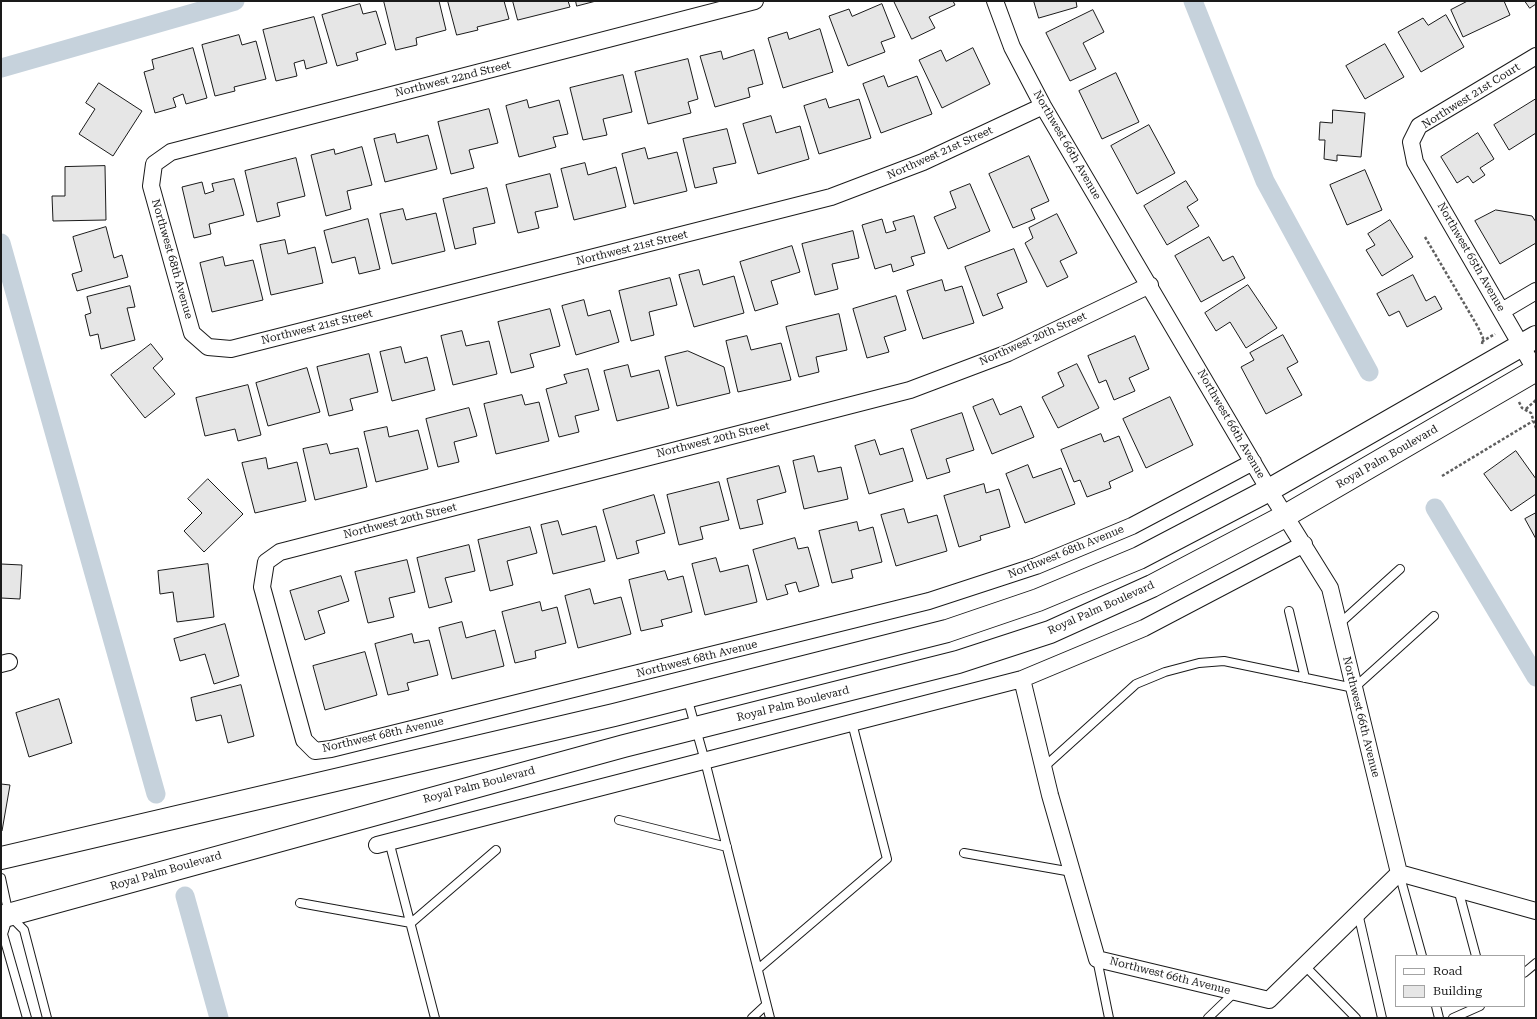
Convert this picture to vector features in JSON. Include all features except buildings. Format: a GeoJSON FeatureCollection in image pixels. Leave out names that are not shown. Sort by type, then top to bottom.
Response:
{"type":"FeatureCollection","features":[{"type":"Feature","properties":{"kind":"main road"},"geometry":{"type":"LineString","coordinates":[[1,858],[687,697],[947,630],[1038,600],[1139,558],[1270,490],[1529,341]]}},
{"type":"Feature","properties":{"kind":"main road","name":"Royal Palm Boulevard"},"geometry":{"type":"LineString","coordinates":[[5,916],[298,834],[696,728],[958,662],[1050,632],[1152,586],[1285,516],[1536,371]]}},
{"type":"Feature","properties":{"kind":"street","name":"Northwest 22nd Street"},"geometry":{"type":"LineString","coordinates":[[154,164],[171,152],[755,1]]}},
{"type":"Feature","properties":{"kind":"street","name":"Northwest 66th Avenue"},"geometry":{"type":"LineString","coordinates":[[995,1],[1012,47],[1042,106],[1150,285],[1285,516],[1304,544],[1330,588],[1399,873],[1269,1000],[1097,959],[1043,768],[1022,679]]}},
{"type":"Feature","properties":{"kind":"street","name":"Northwest 21st Court"},"geometry":{"type":"LineString","coordinates":[[1411,142],[1419,126],[1536,56]]}},
{"type":"Feature","properties":{"kind":"street","name":"Northwest 21st Street"},"geometry":{"type":"LineString","coordinates":[[208,346],[231,349],[832,197],[923,162],[1042,106]]}},
{"type":"Feature","properties":{"kind":"street","name":"Northwest 65th Avenue"},"geometry":{"type":"LineString","coordinates":[[1411,142],[1415,162],[1502,311],[1529,341],[1536,371]]}},
{"type":"Feature","properties":{"kind":"street","name":"Northwest 68th Avenue"},"geometry":{"type":"LineString","coordinates":[[154,164],[151,186],[192,333],[208,346]]}},
{"type":"Feature","properties":{"kind":"street","name":"Northwest 20th Street"},"geometry":{"type":"LineString","coordinates":[[266,562],[280,552],[910,390],[1008,353],[1150,285]]}},
{"type":"Feature","properties":{"kind":"street"},"geometry":{"type":"LineString","coordinates":[[1502,311],[1536,291]]}},
{"type":"Feature","properties":{"kind":"street","name":"Northwest 68th Avenue"},"geometry":{"type":"LineString","coordinates":[[266,562],[262,587],[304,740],[315,750],[331,749],[929,601],[1036,566],[1132,526],[1253,462]]}},
{"type":"Feature","properties":{"kind":"street"},"geometry":{"type":"LineString","coordinates":[[383,843],[1022,679],[1144,628],[1304,544]]}},
{"type":"Feature","properties":{"kind":"street"},"geometry":{"type":"LineString","coordinates":[[1399,873],[1536,911]]}},
{"type":"Feature","properties":{"kind":"lane"},"geometry":{"type":"LineString","coordinates":[[1338,625],[1400,569]]}},
{"type":"Feature","properties":{"kind":"lane"},"geometry":{"type":"LineString","coordinates":[[1289,611],[1305,678]]}},
{"type":"Feature","properties":{"kind":"lane"},"geometry":{"type":"LineString","coordinates":[[1043,768],[1136,684],[1164,672],[1199,663],[1224,661],[1354,688],[1434,616]]}},
{"type":"Feature","properties":{"kind":"lane"},"geometry":{"type":"LineString","coordinates":[[687,697],[705,761],[770,1018]]}},
{"type":"Feature","properties":{"kind":"lane"},"geometry":{"type":"LineString","coordinates":[[758,968],[887,859],[852,723]]}},
{"type":"Feature","properties":{"kind":"lane"},"geometry":{"type":"LineString","coordinates":[[619,820],[727,847]]}},
{"type":"Feature","properties":{"kind":"lane"},"geometry":{"type":"LineString","coordinates":[[383,843],[411,923],[435,1018]]}},
{"type":"Feature","properties":{"kind":"lane"},"geometry":{"type":"LineString","coordinates":[[411,923],[496,850]]}},
{"type":"Feature","properties":{"kind":"lane"},"geometry":{"type":"LineString","coordinates":[[964,853],[1072,872]]}},
{"type":"Feature","properties":{"kind":"lane"},"geometry":{"type":"LineString","coordinates":[[1399,873],[1422,955]]}},
{"type":"Feature","properties":{"kind":"lane"},"geometry":{"type":"LineString","coordinates":[[1,878],[5,916],[3,934],[27,1018]]}},
{"type":"Feature","properties":{"kind":"lane"},"geometry":{"type":"LineString","coordinates":[[1458,889],[1476,955]]}},
{"type":"Feature","properties":{"kind":"lane"},"geometry":{"type":"LineString","coordinates":[[300,903],[411,923]]}},
{"type":"Feature","properties":{"kind":"lane"},"geometry":{"type":"LineString","coordinates":[[1358,913],[1382,1018]]}},
{"type":"Feature","properties":{"kind":"lane"},"geometry":{"type":"LineString","coordinates":[[5,916],[24,930],[47,1018]]}},
{"type":"Feature","properties":{"kind":"lane"},"geometry":{"type":"LineString","coordinates":[[1097,959],[1109,1018]]}},
{"type":"Feature","properties":{"kind":"lane"},"geometry":{"type":"LineString","coordinates":[[1525,972],[1536,963]]}},
{"type":"Feature","properties":{"kind":"lane"},"geometry":{"type":"LineString","coordinates":[[1304,966],[1356,1018]]}},
{"type":"Feature","properties":{"kind":"lane"},"geometry":{"type":"LineString","coordinates":[[1208,1018],[1235,992]]}},
{"type":"Feature","properties":{"kind":"lane"},"geometry":{"type":"LineString","coordinates":[[752,1018],[766,1005]]}},
{"type":"Feature","properties":{"kind":"lane"},"geometry":{"type":"LineString","coordinates":[[1436,1007],[1439,1018]]}},
{"type":"Feature","properties":{"kind":"lane"},"geometry":{"type":"LineString","coordinates":[[1453,1018],[1478,1007]]}},
{"type":"Feature","properties":{"kind":"path"},"geometry":{"type":"LineString","coordinates":[[1425,237],[1482,335],[1483,341],[1478,348]]}},
{"type":"Feature","properties":{"kind":"path"},"geometry":{"type":"LineString","coordinates":[[1536,400],[1526,409],[1531,413],[1536,428]]}},
{"type":"Feature","properties":{"kind":"path"},"geometry":{"type":"LineString","coordinates":[[1442,476],[1533,421]]}},
{"type":"Feature","properties":{"kind":"waterway"},"geometry":{"type":"LineString","coordinates":[[1,68],[235,1]]}},
{"type":"Feature","properties":{"kind":"waterway"},"geometry":{"type":"LineString","coordinates":[[1193,1],[1265,181],[1369,372]]}},
{"type":"Feature","properties":{"kind":"waterway"},"geometry":{"type":"LineString","coordinates":[[1,243],[156,794]]}},
{"type":"Feature","properties":{"kind":"waterway"},"geometry":{"type":"LineString","coordinates":[[1435,508],[1536,677]]}},
{"type":"Feature","properties":{"kind":"waterway"},"geometry":{"type":"LineString","coordinates":[[185,896],[219,1018]]}}]}
